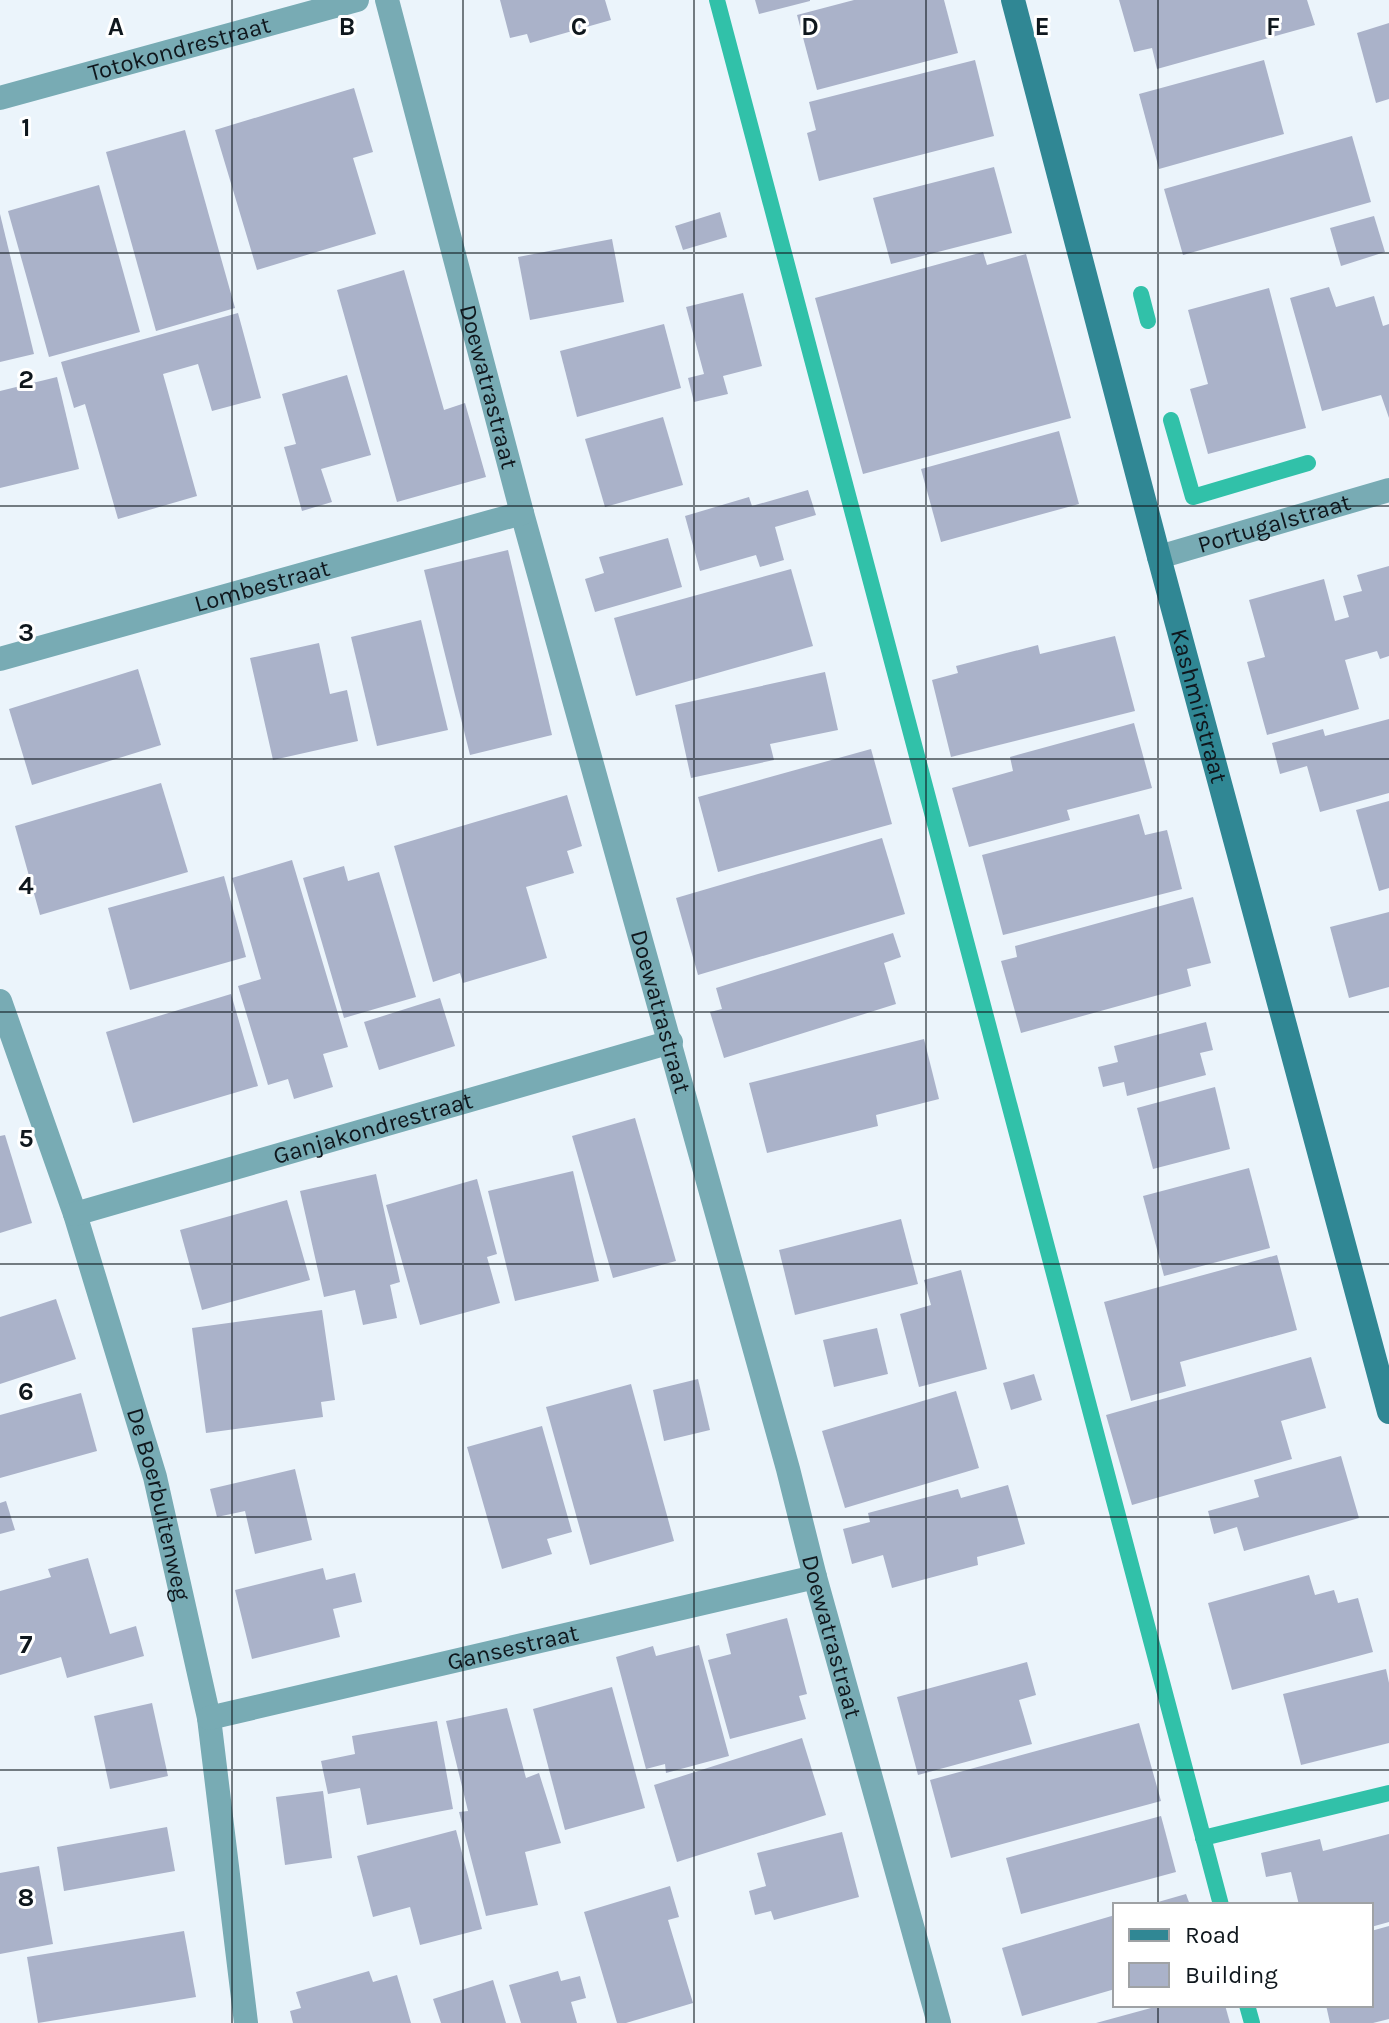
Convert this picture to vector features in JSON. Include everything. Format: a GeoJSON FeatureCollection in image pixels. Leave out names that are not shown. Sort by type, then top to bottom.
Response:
{"type":"FeatureCollection","features":[{"type":"Feature","properties":{"kind":"street","name":"Totokondrestraat"},"geometry":{"type":"LineString","coordinates":[[0,98],[357,0]]}},
{"type":"Feature","properties":{"kind":"street","name":"Doewatrastraat"},"geometry":{"type":"LineString","coordinates":[[387,0],[522,513],[671,1042],[939,2023]]}},
{"type":"Feature","properties":{"kind":"street","name":"Kashmirstraat"},"geometry":{"type":"LineString","coordinates":[[1013,0],[1389,1412]]}},
{"type":"Feature","properties":{"kind":"street","name":"Portugalstraat"},"geometry":{"type":"LineString","coordinates":[[1159,557],[1389,490]]}},
{"type":"Feature","properties":{"kind":"street","name":"Lombestraat"},"geometry":{"type":"LineString","coordinates":[[0,659],[522,513]]}},
{"type":"Feature","properties":{"kind":"street","name":"De Boerbuitenweg"},"geometry":{"type":"LineString","coordinates":[[0,1001],[75,1214],[155,1477],[209,1718],[246,2023]]}},
{"type":"Feature","properties":{"kind":"street","name":"Ganjakondrestraat"},"geometry":{"type":"LineString","coordinates":[[75,1214],[671,1042]]}},
{"type":"Feature","properties":{"kind":"street","name":"Gansestraat"},"geometry":{"type":"LineString","coordinates":[[209,1718],[815,1577]]}},
{"type":"Feature","properties":{"kind":"building"},"geometry":{"type":"Polygon","coordinates":[[[500,0],[605,0],[611,20],[530,43],[527,34],[510,38],[500,0]]]}},
{"type":"Feature","properties":{"kind":"building"},"geometry":{"type":"Polygon","coordinates":[[[755,0],[810,0],[810,1],[759,14],[755,0]]]}},
{"type":"Feature","properties":{"kind":"building"},"geometry":{"type":"Polygon","coordinates":[[[854,0],[944,0],[958,53],[817,90],[797,15],[854,0]]]}},
{"type":"Feature","properties":{"kind":"building"},"geometry":{"type":"Polygon","coordinates":[[[1119,0],[1307,0],[1315,25],[1157,69],[1152,48],[1134,52],[1119,0]]]}},
{"type":"Feature","properties":{"kind":"building"},"geometry":{"type":"Polygon","coordinates":[[[1389,23],[1389,99],[1376,103],[1357,33],[1389,23]]]}},
{"type":"Feature","properties":{"kind":"building"},"geometry":{"type":"Polygon","coordinates":[[[975,60],[994,136],[819,181],[807,133],[816,130],[809,102],[975,60]]]}},
{"type":"Feature","properties":{"kind":"building"},"geometry":{"type":"Polygon","coordinates":[[[1264,60],[1284,134],[1159,169],[1139,94],[1264,60]]]}},
{"type":"Feature","properties":{"kind":"building"},"geometry":{"type":"Polygon","coordinates":[[[354,88],[373,152],[353,158],[376,234],[257,270],[215,130],[354,88]]]}},
{"type":"Feature","properties":{"kind":"building"},"geometry":{"type":"Polygon","coordinates":[[[185,130],[235,308],[156,331],[106,152],[185,130]]]}},
{"type":"Feature","properties":{"kind":"building"},"geometry":{"type":"Polygon","coordinates":[[[1352,136],[1371,202],[1183,255],[1164,189],[1352,136]]]}},
{"type":"Feature","properties":{"kind":"building"},"geometry":{"type":"Polygon","coordinates":[[[994,167],[1012,233],[891,264],[873,198],[994,167]]]}},
{"type":"Feature","properties":{"kind":"building"},"geometry":{"type":"Polygon","coordinates":[[[99,185],[140,332],[49,357],[8,211],[99,185]]]}},
{"type":"Feature","properties":{"kind":"building"},"geometry":{"type":"Polygon","coordinates":[[[720,212],[727,237],[683,250],[675,226],[720,212]]]}},
{"type":"Feature","properties":{"kind":"building"},"geometry":{"type":"Polygon","coordinates":[[[0,214],[34,354],[0,362],[0,214]]]}},
{"type":"Feature","properties":{"kind":"building"},"geometry":{"type":"Polygon","coordinates":[[[1374,216],[1385,252],[1341,266],[1330,228],[1374,216]]]}},
{"type":"Feature","properties":{"kind":"building"},"geometry":{"type":"Polygon","coordinates":[[[612,239],[624,302],[530,320],[518,257],[612,239]]]}},
{"type":"Feature","properties":{"kind":"building"},"geometry":{"type":"Polygon","coordinates":[[[983,252],[987,265],[1026,254],[1071,418],[863,474],[815,298],[983,252]]]}},
{"type":"Feature","properties":{"kind":"building"},"geometry":{"type":"Polygon","coordinates":[[[404,270],[444,410],[465,403],[486,477],[397,502],[337,290],[404,270]]]}},
{"type":"Feature","properties":{"kind":"building"},"geometry":{"type":"Polygon","coordinates":[[[1329,287],[1336,307],[1374,296],[1383,326],[1389,324],[1389,418],[1381,395],[1322,411],[1290,298],[1329,287]]]}},
{"type":"Feature","properties":{"kind":"building"},"geometry":{"type":"Polygon","coordinates":[[[1269,288],[1306,428],[1208,454],[1190,389],[1208,384],[1188,310],[1269,288]]]}},
{"type":"Feature","properties":{"kind":"building"},"geometry":{"type":"Polygon","coordinates":[[[743,293],[762,366],[723,376],[728,394],[694,402],[688,378],[704,374],[686,307],[743,293]]]}},
{"type":"Feature","properties":{"kind":"building"},"geometry":{"type":"Polygon","coordinates":[[[238,313],[261,398],[212,411],[198,364],[163,374],[197,496],[118,519],[85,404],[74,408],[61,362],[238,313]]]}},
{"type":"Feature","properties":{"kind":"building"},"geometry":{"type":"Polygon","coordinates":[[[664,324],[681,388],[577,417],[560,351],[664,324]]]}},
{"type":"Feature","properties":{"kind":"building"},"geometry":{"type":"Polygon","coordinates":[[[347,375],[371,455],[321,469],[332,502],[302,511],[284,447],[296,444],[282,394],[347,375]]]}},
{"type":"Feature","properties":{"kind":"building"},"geometry":{"type":"Polygon","coordinates":[[[57,377],[79,469],[0,488],[0,391],[57,377]]]}},
{"type":"Feature","properties":{"kind":"building"},"geometry":{"type":"Polygon","coordinates":[[[663,417],[683,485],[605,507],[585,439],[663,417]]]}},
{"type":"Feature","properties":{"kind":"building"},"geometry":{"type":"Polygon","coordinates":[[[1059,431],[1079,504],[941,542],[921,469],[1059,431]]]}},
{"type":"Feature","properties":{"kind":"building"},"geometry":{"type":"Polygon","coordinates":[[[808,490],[816,515],[775,527],[784,560],[760,567],[756,555],[700,571],[685,516],[749,497],[752,506],[808,490]]]}},
{"type":"Feature","properties":{"kind":"building"},"geometry":{"type":"Polygon","coordinates":[[[668,538],[682,587],[595,612],[585,579],[604,573],[599,557],[668,538]]]}},
{"type":"Feature","properties":{"kind":"building"},"geometry":{"type":"Polygon","coordinates":[[[508,550],[552,735],[470,755],[424,570],[508,550]]]}},
{"type":"Feature","properties":{"kind":"building"},"geometry":{"type":"Polygon","coordinates":[[[1389,566],[1389,656],[1380,659],[1377,651],[1345,660],[1359,709],[1267,735],[1247,662],[1265,657],[1249,600],[1324,579],[1335,621],[1349,617],[1343,596],[1362,591],[1357,575],[1389,566]]]}},
{"type":"Feature","properties":{"kind":"building"},"geometry":{"type":"Polygon","coordinates":[[[791,569],[813,646],[636,696],[614,618],[791,569]]]}},
{"type":"Feature","properties":{"kind":"building"},"geometry":{"type":"Polygon","coordinates":[[[421,620],[448,730],[377,746],[351,637],[421,620]]]}},
{"type":"Feature","properties":{"kind":"building"},"geometry":{"type":"Polygon","coordinates":[[[1115,636],[1135,711],[951,757],[932,680],[958,673],[956,666],[1038,645],[1040,654],[1115,636]]]}},
{"type":"Feature","properties":{"kind":"building"},"geometry":{"type":"Polygon","coordinates":[[[319,643],[330,694],[347,690],[358,741],[273,760],[250,658],[319,643]]]}},
{"type":"Feature","properties":{"kind":"building"},"geometry":{"type":"Polygon","coordinates":[[[138,669],[161,745],[32,785],[9,709],[138,669]]]}},
{"type":"Feature","properties":{"kind":"building"},"geometry":{"type":"Polygon","coordinates":[[[825,672],[838,730],[770,744],[774,760],[691,778],[675,705],[825,672]]]}},
{"type":"Feature","properties":{"kind":"building"},"geometry":{"type":"Polygon","coordinates":[[[1389,719],[1389,793],[1320,812],[1307,766],[1280,774],[1272,743],[1323,729],[1325,736],[1389,719]]]}},
{"type":"Feature","properties":{"kind":"building"},"geometry":{"type":"Polygon","coordinates":[[[1134,723],[1152,788],[1067,810],[1070,820],[969,847],[952,788],[1013,771],[1010,757],[1134,723]]]}},
{"type":"Feature","properties":{"kind":"building"},"geometry":{"type":"Polygon","coordinates":[[[871,749],[892,824],[718,872],[698,797],[871,749]]]}},
{"type":"Feature","properties":{"kind":"building"},"geometry":{"type":"Polygon","coordinates":[[[161,783],[188,872],[40,915],[15,826],[161,783]]]}},
{"type":"Feature","properties":{"kind":"building"},"geometry":{"type":"Polygon","coordinates":[[[567,795],[582,846],[567,851],[574,873],[526,887],[547,958],[463,983],[460,973],[433,982],[394,846],[567,795]]]}},
{"type":"Feature","properties":{"kind":"building"},"geometry":{"type":"Polygon","coordinates":[[[1389,801],[1389,888],[1379,891],[1356,810],[1389,801]]]}},
{"type":"Feature","properties":{"kind":"building"},"geometry":{"type":"Polygon","coordinates":[[[1139,814],[1145,835],[1167,830],[1182,889],[1003,935],[982,855],[1139,814]]]}},
{"type":"Feature","properties":{"kind":"building"},"geometry":{"type":"Polygon","coordinates":[[[882,838],[905,914],[698,975],[676,898],[882,838]]]}},
{"type":"Feature","properties":{"kind":"building"},"geometry":{"type":"Polygon","coordinates":[[[292,860],[348,1047],[323,1054],[333,1087],[294,1099],[288,1079],[268,1085],[238,986],[261,979],[232,878],[292,860]]]}},
{"type":"Feature","properties":{"kind":"building"},"geometry":{"type":"Polygon","coordinates":[[[344,866],[348,881],[379,872],[416,997],[344,1018],[303,878],[344,866]]]}},
{"type":"Feature","properties":{"kind":"building"},"geometry":{"type":"Polygon","coordinates":[[[224,876],[246,957],[130,990],[108,908],[224,876]]]}},
{"type":"Feature","properties":{"kind":"building"},"geometry":{"type":"Polygon","coordinates":[[[1193,897],[1211,963],[1187,969],[1191,986],[1021,1033],[1001,961],[1017,957],[1015,946],[1193,897]]]}},
{"type":"Feature","properties":{"kind":"building"},"geometry":{"type":"Polygon","coordinates":[[[1389,912],[1389,987],[1349,998],[1330,927],[1389,912]]]}},
{"type":"Feature","properties":{"kind":"building"},"geometry":{"type":"Polygon","coordinates":[[[893,933],[901,957],[884,963],[896,1004],[724,1058],[710,1012],[722,1009],[716,988],[893,933]]]}},
{"type":"Feature","properties":{"kind":"building"},"geometry":{"type":"Polygon","coordinates":[[[231,994],[258,1086],[133,1123],[106,1032],[231,994]]]}},
{"type":"Feature","properties":{"kind":"building"},"geometry":{"type":"Polygon","coordinates":[[[440,998],[455,1046],[379,1070],[364,1022],[440,998]]]}},
{"type":"Feature","properties":{"kind":"building"},"geometry":{"type":"Polygon","coordinates":[[[1206,1022],[1213,1050],[1200,1053],[1206,1075],[1127,1096],[1124,1082],[1103,1087],[1098,1067],[1118,1062],[1114,1046],[1206,1022]]]}},
{"type":"Feature","properties":{"kind":"building"},"geometry":{"type":"Polygon","coordinates":[[[924,1039],[939,1099],[876,1115],[878,1126],[767,1153],[749,1083],[924,1039]]]}},
{"type":"Feature","properties":{"kind":"building"},"geometry":{"type":"Polygon","coordinates":[[[1215,1087],[1230,1149],[1153,1169],[1137,1108],[1215,1087]]]}},
{"type":"Feature","properties":{"kind":"building"},"geometry":{"type":"Polygon","coordinates":[[[635,1118],[676,1261],[613,1278],[572,1136],[635,1118]]]}},
{"type":"Feature","properties":{"kind":"building"},"geometry":{"type":"Polygon","coordinates":[[[5,1135],[32,1223],[0,1233],[0,1136],[5,1135]]]}},
{"type":"Feature","properties":{"kind":"building"},"geometry":{"type":"Polygon","coordinates":[[[1249,1168],[1270,1248],[1164,1276],[1143,1196],[1249,1168]]]}},
{"type":"Feature","properties":{"kind":"building"},"geometry":{"type":"Polygon","coordinates":[[[573,1171],[599,1281],[515,1301],[488,1191],[573,1171]]]}},
{"type":"Feature","properties":{"kind":"building"},"geometry":{"type":"Polygon","coordinates":[[[376,1174],[400,1282],[390,1285],[397,1318],[363,1325],[355,1290],[324,1297],[300,1191],[376,1174]]]}},
{"type":"Feature","properties":{"kind":"building"},"geometry":{"type":"Polygon","coordinates":[[[477,1179],[497,1254],[487,1257],[500,1303],[420,1325],[386,1205],[477,1179]]]}},
{"type":"Feature","properties":{"kind":"building"},"geometry":{"type":"Polygon","coordinates":[[[287,1200],[310,1280],[202,1310],[180,1230],[287,1200]]]}},
{"type":"Feature","properties":{"kind":"building"},"geometry":{"type":"Polygon","coordinates":[[[901,1219],[918,1284],[795,1315],[779,1250],[901,1219]]]}},
{"type":"Feature","properties":{"kind":"building"},"geometry":{"type":"Polygon","coordinates":[[[1277,1255],[1297,1330],[1180,1362],[1186,1386],[1131,1401],[1104,1302],[1277,1255]]]}},
{"type":"Feature","properties":{"kind":"building"},"geometry":{"type":"Polygon","coordinates":[[[961,1270],[987,1369],[919,1387],[900,1314],[931,1305],[924,1280],[961,1270]]]}},
{"type":"Feature","properties":{"kind":"building"},"geometry":{"type":"Polygon","coordinates":[[[56,1299],[76,1359],[0,1384],[0,1317],[56,1299]]]}},
{"type":"Feature","properties":{"kind":"building"},"geometry":{"type":"Polygon","coordinates":[[[322,1310],[335,1400],[321,1402],[323,1417],[206,1433],[192,1328],[322,1310]]]}},
{"type":"Feature","properties":{"kind":"building"},"geometry":{"type":"Polygon","coordinates":[[[877,1328],[888,1374],[834,1387],[823,1340],[877,1328]]]}},
{"type":"Feature","properties":{"kind":"building"},"geometry":{"type":"Polygon","coordinates":[[[1311,1357],[1326,1408],[1281,1421],[1292,1459],[1132,1505],[1106,1415],[1311,1357]]]}},
{"type":"Feature","properties":{"kind":"building"},"geometry":{"type":"Polygon","coordinates":[[[1034,1374],[1042,1400],[1011,1410],[1003,1383],[1034,1374]]]}},
{"type":"Feature","properties":{"kind":"building"},"geometry":{"type":"Polygon","coordinates":[[[698,1379],[710,1430],[664,1441],[653,1390],[698,1379]]]}},
{"type":"Feature","properties":{"kind":"building"},"geometry":{"type":"Polygon","coordinates":[[[631,1384],[674,1541],[590,1565],[546,1407],[631,1384]]]}},
{"type":"Feature","properties":{"kind":"building"},"geometry":{"type":"Polygon","coordinates":[[[956,1391],[979,1468],[845,1508],[822,1431],[956,1391]]]}},
{"type":"Feature","properties":{"kind":"building"},"geometry":{"type":"Polygon","coordinates":[[[81,1393],[97,1451],[0,1478],[0,1415],[81,1393]]]}},
{"type":"Feature","properties":{"kind":"building"},"geometry":{"type":"Polygon","coordinates":[[[542,1426],[572,1532],[547,1539],[552,1554],[502,1569],[467,1447],[542,1426]]]}},
{"type":"Feature","properties":{"kind":"building"},"geometry":{"type":"Polygon","coordinates":[[[1341,1456],[1359,1518],[1244,1551],[1237,1527],[1214,1534],[1208,1511],[1259,1497],[1254,1480],[1341,1456]]]}},
{"type":"Feature","properties":{"kind":"building"},"geometry":{"type":"Polygon","coordinates":[[[295,1469],[312,1540],[255,1554],[245,1511],[217,1517],[210,1489],[295,1469]]]}},
{"type":"Feature","properties":{"kind":"building"},"geometry":{"type":"Polygon","coordinates":[[[1008,1485],[1025,1544],[977,1557],[978,1565],[892,1588],[883,1555],[852,1564],[843,1529],[870,1522],[868,1513],[958,1489],[961,1498],[1008,1485]]]}},
{"type":"Feature","properties":{"kind":"building"},"geometry":{"type":"Polygon","coordinates":[[[6,1501],[15,1530],[0,1534],[0,1503],[6,1501]]]}},
{"type":"Feature","properties":{"kind":"building"},"geometry":{"type":"Polygon","coordinates":[[[88,1558],[110,1634],[136,1626],[144,1656],[67,1678],[61,1657],[0,1675],[0,1591],[51,1577],[48,1569],[88,1558]]]}},
{"type":"Feature","properties":{"kind":"building"},"geometry":{"type":"Polygon","coordinates":[[[323,1568],[326,1580],[355,1573],[362,1602],[333,1609],[340,1637],[252,1659],[235,1590],[323,1568]]]}},
{"type":"Feature","properties":{"kind":"building"},"geometry":{"type":"Polygon","coordinates":[[[1309,1575],[1315,1595],[1334,1590],[1338,1603],[1358,1598],[1373,1652],[1232,1690],[1208,1603],[1309,1575]]]}},
{"type":"Feature","properties":{"kind":"building"},"geometry":{"type":"Polygon","coordinates":[[[787,1618],[807,1694],[799,1696],[806,1719],[730,1739],[708,1660],[731,1654],[726,1634],[787,1618]]]}},
{"type":"Feature","properties":{"kind":"building"},"geometry":{"type":"Polygon","coordinates":[[[699,1645],[729,1756],[666,1773],[665,1764],[646,1769],[616,1657],[653,1646],[656,1656],[699,1645]]]}},
{"type":"Feature","properties":{"kind":"building"},"geometry":{"type":"Polygon","coordinates":[[[1027,1662],[1036,1695],[1019,1700],[1032,1744],[918,1775],[897,1697],[1027,1662]]]}},
{"type":"Feature","properties":{"kind":"building"},"geometry":{"type":"Polygon","coordinates":[[[1386,1669],[1389,1683],[1389,1743],[1301,1765],[1283,1694],[1386,1669]]]}},
{"type":"Feature","properties":{"kind":"building"},"geometry":{"type":"Polygon","coordinates":[[[612,1687],[645,1808],[565,1830],[533,1709],[612,1687]]]}},
{"type":"Feature","properties":{"kind":"building"},"geometry":{"type":"Polygon","coordinates":[[[152,1703],[168,1776],[110,1789],[94,1716],[152,1703]]]}},
{"type":"Feature","properties":{"kind":"building"},"geometry":{"type":"Polygon","coordinates":[[[507,1708],[526,1778],[539,1773],[561,1843],[525,1852],[538,1905],[486,1916],[459,1812],[468,1811],[446,1721],[507,1708]]]}},
{"type":"Feature","properties":{"kind":"building"},"geometry":{"type":"Polygon","coordinates":[[[437,1721],[453,1809],[367,1825],[360,1788],[328,1794],[321,1761],[355,1754],[352,1736],[437,1721]]]}},
{"type":"Feature","properties":{"kind":"building"},"geometry":{"type":"Polygon","coordinates":[[[1139,1723],[1161,1801],[951,1858],[930,1780],[1139,1723]]]}},
{"type":"Feature","properties":{"kind":"building"},"geometry":{"type":"Polygon","coordinates":[[[802,1738],[826,1815],[677,1862],[654,1785],[802,1738]]]}},
{"type":"Feature","properties":{"kind":"building"},"geometry":{"type":"Polygon","coordinates":[[[323,1791],[332,1858],[285,1865],[276,1797],[323,1791]]]}},
{"type":"Feature","properties":{"kind":"building"},"geometry":{"type":"Polygon","coordinates":[[[1161,1816],[1176,1872],[1021,1914],[1006,1858],[1161,1816]]]}},
{"type":"Feature","properties":{"kind":"building"},"geometry":{"type":"Polygon","coordinates":[[[167,1827],[175,1871],[64,1891],[57,1847],[167,1827]]]}},
{"type":"Feature","properties":{"kind":"building"},"geometry":{"type":"Polygon","coordinates":[[[456,1830],[482,1929],[420,1945],[410,1907],[373,1917],[357,1856],[456,1830]]]}},
{"type":"Feature","properties":{"kind":"building"},"geometry":{"type":"Polygon","coordinates":[[[842,1832],[859,1897],[774,1920],[771,1911],[755,1915],[749,1891],[766,1886],[757,1853],[842,1832]]]}},
{"type":"Feature","properties":{"kind":"building"},"geometry":{"type":"Polygon","coordinates":[[[1389,1834],[1389,1922],[1373,1926],[1373,1903],[1299,1903],[1291,1872],[1266,1877],[1261,1853],[1320,1839],[1323,1851],[1389,1834]]]}},
{"type":"Feature","properties":{"kind":"building"},"geometry":{"type":"Polygon","coordinates":[[[39,1866],[53,1944],[0,1954],[0,1873],[39,1866]]]}},
{"type":"Feature","properties":{"kind":"building"},"geometry":{"type":"Polygon","coordinates":[[[670,1886],[679,1917],[668,1920],[693,2003],[617,2023],[584,1912],[670,1886]]]}},
{"type":"Feature","properties":{"kind":"building"},"geometry":{"type":"Polygon","coordinates":[[[1186,1894],[1189,1903],[1154,1903],[1186,1894]]]}},
{"type":"Feature","properties":{"kind":"building"},"geometry":{"type":"Polygon","coordinates":[[[1113,1916],[1113,1990],[1022,2016],[1002,1948],[1113,1916]]]}},
{"type":"Feature","properties":{"kind":"building"},"geometry":{"type":"Polygon","coordinates":[[[1389,1926],[1389,2019],[1373,2023],[1330,2023],[1326,2007],[1373,2007],[1373,1930],[1389,1926]]]}},
{"type":"Feature","properties":{"kind":"building"},"geometry":{"type":"Polygon","coordinates":[[[184,1931],[196,1997],[38,2023],[27,1957],[184,1931]]]}},
{"type":"Feature","properties":{"kind":"building"},"geometry":{"type":"Polygon","coordinates":[[[369,1971],[373,1982],[397,1975],[411,2023],[293,2023],[290,2011],[301,2008],[296,1992],[369,1971]]]}},
{"type":"Feature","properties":{"kind":"building"},"geometry":{"type":"Polygon","coordinates":[[[558,1971],[561,1981],[580,1976],[586,1998],[571,2002],[577,2023],[521,2023],[509,1985],[558,1971]]]}},
{"type":"Feature","properties":{"kind":"building"},"geometry":{"type":"Polygon","coordinates":[[[493,1980],[506,2023],[441,2023],[433,1999],[493,1980]]]}},
{"type":"Feature","properties":{"kind":"building"},"geometry":{"type":"Polygon","coordinates":[[[1155,2007],[1226,2007],[1230,2023],[1096,2023],[1155,2007]]]}},
{"type":"Feature","properties":{"kind":"waterway"},"geometry":{"type":"LineString","coordinates":[[717,0],[1220,1903]]}},
{"type":"Feature","properties":{"kind":"waterway"},"geometry":{"type":"LineString","coordinates":[[1141,294],[1148,321]]}},
{"type":"Feature","properties":{"kind":"waterway"},"geometry":{"type":"LineString","coordinates":[[1171,420],[1193,497],[1308,463]]}},
{"type":"Feature","properties":{"kind":"waterway"},"geometry":{"type":"LineString","coordinates":[[1203,1838],[1389,1793]]}},
{"type":"Feature","properties":{"kind":"waterway"},"geometry":{"type":"LineString","coordinates":[[1248,2007],[1252,2023]]}}]}
